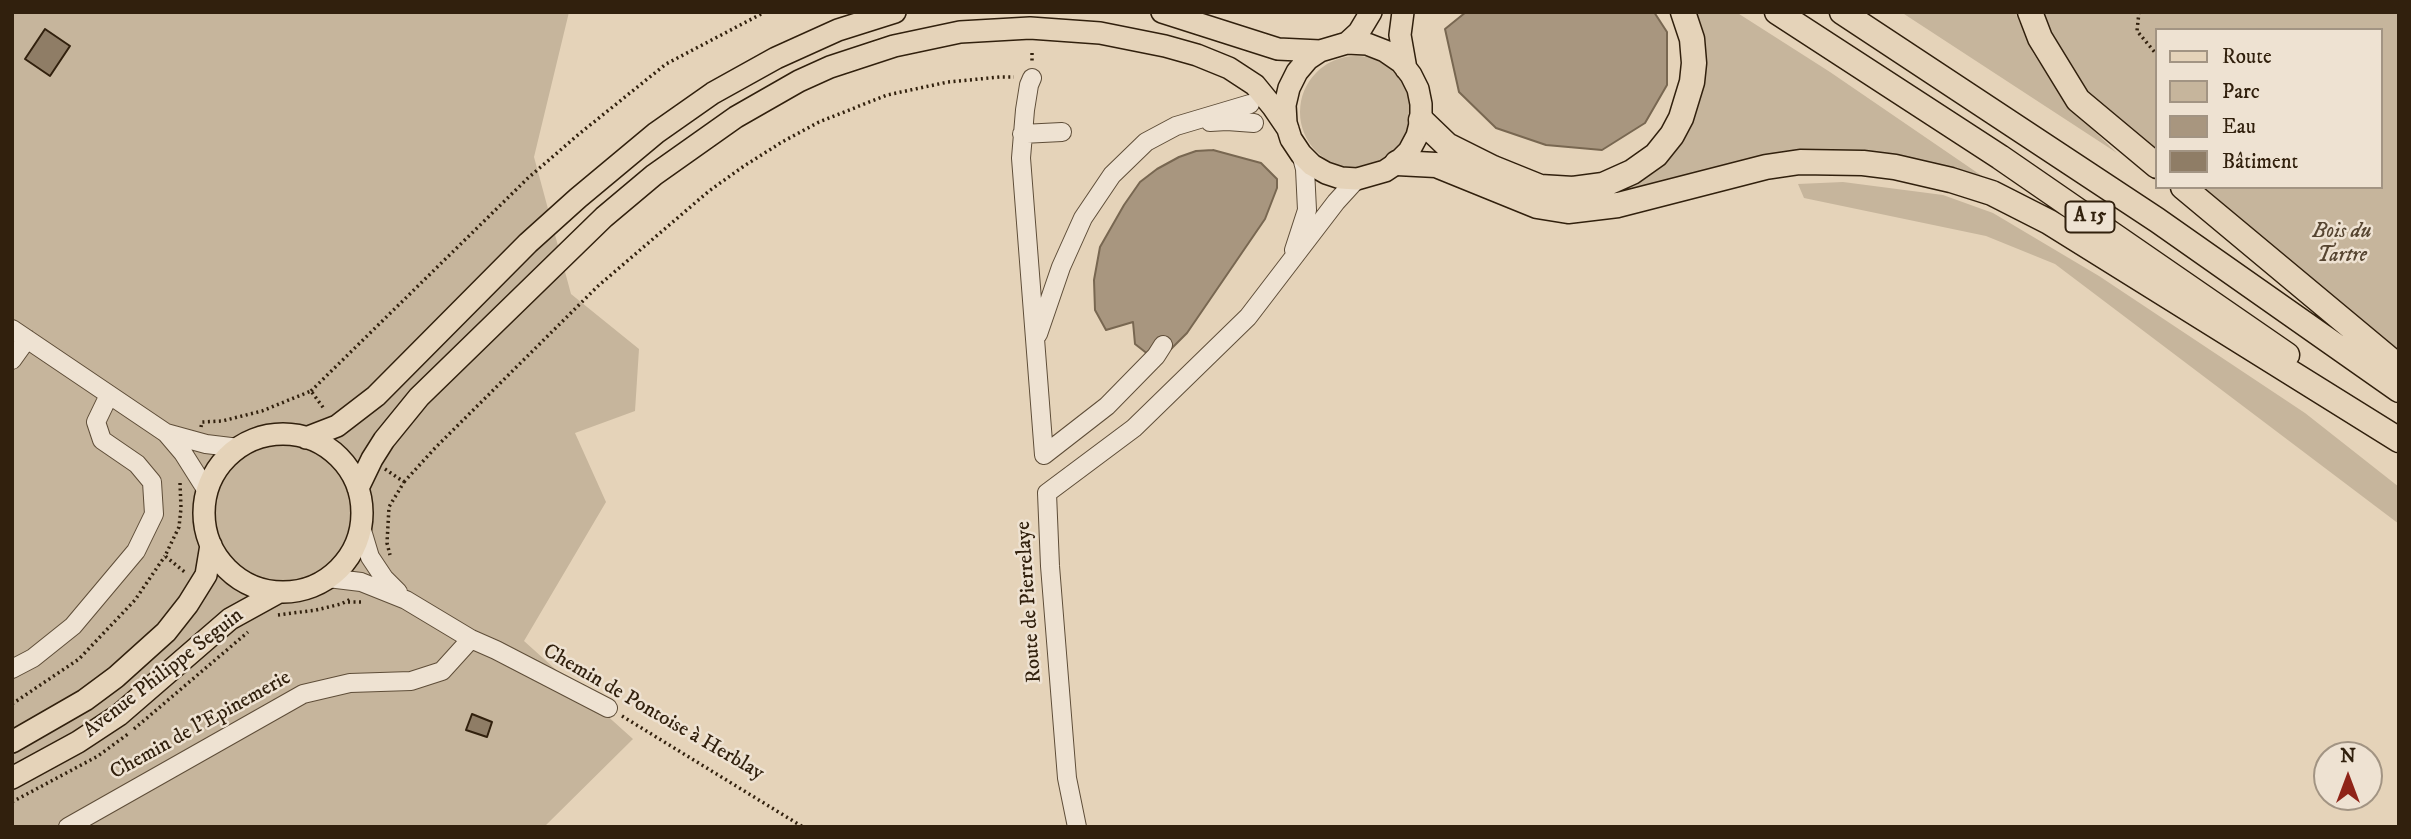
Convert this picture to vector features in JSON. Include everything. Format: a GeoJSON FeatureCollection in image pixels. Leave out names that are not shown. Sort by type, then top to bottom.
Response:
{"type":"FeatureCollection","features":[{"type":"Feature","properties":{"kind":"highway"},"geometry":{"type":"LineString","coordinates":[[1421,120],[1447,145],[1540,187],[1573,189],[1603,185],[1632,172],[1656,155],[1681,118],[1692,82],[1694,63],[1692,40],[1683,12]]}},
{"type":"Feature","properties":{"kind":"highway","name":"A 15"},"geometry":{"type":"LineString","coordinates":[[1777,12],[2137,250],[2269,341],[2396,438]]}},
{"type":"Feature","properties":{"kind":"highway","name":"A 15"},"geometry":{"type":"LineString","coordinates":[[1842,12],[2157,220],[2399,390]]}},
{"type":"Feature","properties":{"kind":"highway"},"geometry":{"type":"LineString","coordinates":[[2030,12],[2040,38],[2078,100],[2156,165]]}},
{"type":"Feature","properties":{"kind":"highway"},"geometry":{"type":"LineString","coordinates":[[1397,163],[1436,165],[1537,206],[1568,211],[1607,207],[1766,167],[1800,162],[1863,163],[1895,167],[1951,180],[1992,193],[2049,222],[2396,438]]}},
{"type":"Feature","properties":{"kind":"highway"},"geometry":{"type":"LineString","coordinates":[[2185,189],[2399,367]]}},
{"type":"Feature","properties":{"kind":"main road"},"geometry":{"type":"LineString","coordinates":[[306,438],[337,426],[376,396],[528,243],[656,133],[713,93],[776,58],[838,30],[895,12]]}},
{"type":"Feature","properties":{"kind":"main road"},"geometry":{"type":"LineString","coordinates":[[358,488],[372,459],[399,420],[455,360],[576,243],[654,175],[725,124],[767,99],[810,76],[862,55],[927,37],[995,29],[1064,29],[1112,34],[1175,49],[1229,68],[1255,85],[1288,129],[1301,155],[1312,166],[1326,173],[1357,179],[1378,174],[1397,163],[1409,151],[1417,136],[1421,120],[1418,89],[1406,69],[1385,51],[1367,44],[1347,43],[1320,51],[1278,49],[1162,12]]}},
{"type":"Feature","properties":{"kind":"main road"},"geometry":{"type":"LineString","coordinates":[[1347,43],[1359,32],[1371,12]]}},
{"type":"Feature","properties":{"kind":"main road"},"geometry":{"type":"LineString","coordinates":[[1403,12],[1400,35],[1406,69]]}},
{"type":"Feature","properties":{"kind":"main road"},"geometry":{"type":"LineString","coordinates":[[1288,129],[1285,105],[1289,88],[1297,72],[1320,51]]}},
{"type":"Feature","properties":{"kind":"main road"},"geometry":{"type":"LineString","coordinates":[[271,435],[306,438],[332,452],[343,462],[358,488],[362,514],[358,539],[346,561],[328,578],[304,589],[279,592],[251,585],[238,578],[218,558],[211,545],[204,519],[207,491],[219,467],[239,448],[271,435]]}},
{"type":"Feature","properties":{"kind":"main road","name":"Avenue Philippe Seguin"},"geometry":{"type":"LineString","coordinates":[[12,742],[85,700],[116,677],[166,632],[201,585],[210,561],[211,545]]}},
{"type":"Feature","properties":{"kind":"main road","name":"Avenue Philippe Seguin"},"geometry":{"type":"LineString","coordinates":[[12,778],[78,742],[119,715],[236,615],[279,592]]}},
{"type":"Feature","properties":{"kind":"street"},"geometry":{"type":"LineString","coordinates":[[1032,78],[1028,85],[1022,134],[1024,198],[1044,456],[1107,406],[1156,356],[1163,345]]}},
{"type":"Feature","properties":{"kind":"street"},"geometry":{"type":"LineString","coordinates":[[1036,340],[1061,267],[1083,218],[1112,175],[1146,142],[1176,125],[1250,104]]}},
{"type":"Feature","properties":{"kind":"street"},"geometry":{"type":"LineString","coordinates":[[1176,125],[1227,121],[1254,123]]}},
{"type":"Feature","properties":{"kind":"street"},"geometry":{"type":"LineString","coordinates":[[1022,134],[1062,132]]}},
{"type":"Feature","properties":{"kind":"street","name":"Route de Pierrelaye"},"geometry":{"type":"LineString","coordinates":[[1286,267],[1307,210],[1306,178],[1301,155]]}},
{"type":"Feature","properties":{"kind":"street","name":"Route de Pierrelaye"},"geometry":{"type":"LineString","coordinates":[[1077,827],[1067,778],[1050,566],[1047,493],[1134,428],[1248,317],[1336,202],[1357,179]]}},
{"type":"Feature","properties":{"kind":"street"},"geometry":{"type":"LineString","coordinates":[[12,360],[20,334],[166,433],[186,457],[207,491]]}},
{"type":"Feature","properties":{"kind":"street"},"geometry":{"type":"LineString","coordinates":[[12,669],[33,658],[73,625],[136,551],[154,514],[152,482],[137,464],[102,440],[96,422],[109,395]]}},
{"type":"Feature","properties":{"kind":"street"},"geometry":{"type":"LineString","coordinates":[[166,433],[239,448]]}},
{"type":"Feature","properties":{"kind":"street","name":"Chemin de Pontoise à Herblay"},"geometry":{"type":"LineString","coordinates":[[361,527],[370,557],[384,578],[406,600]]}},
{"type":"Feature","properties":{"kind":"street","name":"Chemin de Pontoise à Herblay"},"geometry":{"type":"LineString","coordinates":[[328,578],[355,581],[406,600],[471,639],[608,708]]}},
{"type":"Feature","properties":{"kind":"street","name":"Chemin de l'Epinemerie"},"geometry":{"type":"LineString","coordinates":[[68,827],[303,694],[350,682],[411,681],[443,671],[471,639]]}},
{"type":"Feature","properties":{"kind":"path"},"geometry":{"type":"LineString","coordinates":[[196,441],[202,422],[244,416],[311,391],[528,178],[579,134],[666,64],[765,12]]}},
{"type":"Feature","properties":{"kind":"path"},"geometry":{"type":"LineString","coordinates":[[2139,12],[2137,31],[2156,54]]}},
{"type":"Feature","properties":{"kind":"path"},"geometry":{"type":"LineString","coordinates":[[370,557],[374,555],[378,561],[389,553],[389,507],[404,482],[436,447],[598,286],[709,191],[772,148],[819,122],[887,95],[919,87],[1000,76],[1032,78]]}},
{"type":"Feature","properties":{"kind":"path"},"geometry":{"type":"LineString","coordinates":[[311,391],[337,426]]}},
{"type":"Feature","properties":{"kind":"path"},"geometry":{"type":"LineString","coordinates":[[12,704],[79,659],[135,600],[176,537],[181,519],[181,494],[174,466],[186,457]]}},
{"type":"Feature","properties":{"kind":"path"},"geometry":{"type":"LineString","coordinates":[[372,459],[404,482]]}},
{"type":"Feature","properties":{"kind":"path"},"geometry":{"type":"LineString","coordinates":[[165,556],[201,585]]}},
{"type":"Feature","properties":{"kind":"path"},"geometry":{"type":"LineString","coordinates":[[271,617],[304,613],[348,602],[352,597],[355,581]]}},
{"type":"Feature","properties":{"kind":"path"},"geometry":{"type":"LineString","coordinates":[[236,615],[248,632],[257,624]]}},
{"type":"Feature","properties":{"kind":"path","name":"Chemin de Pontoise à Herblay"},"geometry":{"type":"LineString","coordinates":[[608,708],[803,827]]}},
{"type":"Feature","properties":{"kind":"green space"},"geometry":{"type":"Polygon","coordinates":[[[12,12],[569,12],[534,157],[571,294],[639,349],[635,411],[575,433],[606,502],[524,641],[633,739],[544,827],[12,827],[12,12]]]}},
{"type":"Feature","properties":{"kind":"green space"},"geometry":{"type":"Polygon","coordinates":[[[1694,12],[1736,12],[1830,72],[1982,176],[1900,155],[1859,150],[1797,151],[1759,156],[1631,192],[1577,200],[1630,186],[1652,173],[1673,154],[1688,131],[1699,103],[1705,73],[1705,56],[1694,12]]]}},
{"type":"Feature","properties":{"kind":"green space"},"geometry":{"type":"Polygon","coordinates":[[[1901,12],[2015,12],[2033,53],[2056,88],[2117,153],[1901,12]]]}},
{"type":"Feature","properties":{"kind":"green space","name":"Bois du Tartre"},"geometry":{"type":"Polygon","coordinates":[[[2030,12],[2399,12],[2399,367],[2185,189],[2383,189],[2383,28],[2156,28],[2156,165],[2078,100],[2030,12]]]}},
{"type":"Feature","properties":{"kind":"green space"},"geometry":{"type":"Polygon","coordinates":[[[1356,56],[1378,60],[1396,72],[1408,90],[1412,112],[1408,134],[1396,152],[1378,164],[1356,168],[1334,164],[1316,152],[1304,134],[1300,112],[1304,90],[1316,72],[1334,60],[1356,56]]]}},
{"type":"Feature","properties":{"kind":"green space"},"geometry":{"type":"Polygon","coordinates":[[[1843,182],[1943,195],[1993,213],[2099,276],[2305,413],[2399,487],[2399,524],[2055,264],[1986,236],[1804,198],[1798,184],[1843,182]]]}},
{"type":"Feature","properties":{"kind":"water"},"geometry":{"type":"Polygon","coordinates":[[[1466,12],[1654,12],[1667,32],[1667,85],[1645,123],[1602,150],[1546,145],[1496,128],[1459,92],[1445,29],[1466,12]]]}},
{"type":"Feature","properties":{"kind":"water"},"geometry":{"type":"Polygon","coordinates":[[[1213,150],[1261,163],[1277,179],[1277,188],[1265,219],[1187,333],[1171,349],[1149,355],[1135,344],[1133,322],[1106,330],[1095,310],[1094,280],[1100,247],[1140,182],[1179,157],[1196,151],[1213,150]]]}},
{"type":"Feature","properties":{"kind":"building"},"geometry":{"type":"Polygon","coordinates":[[[45,29],[70,46],[50,76],[25,59],[45,29]]]}},
{"type":"Feature","properties":{"kind":"building"},"geometry":{"type":"Polygon","coordinates":[[[472,714],[492,722],[487,737],[466,730],[472,714]]]}}]}
